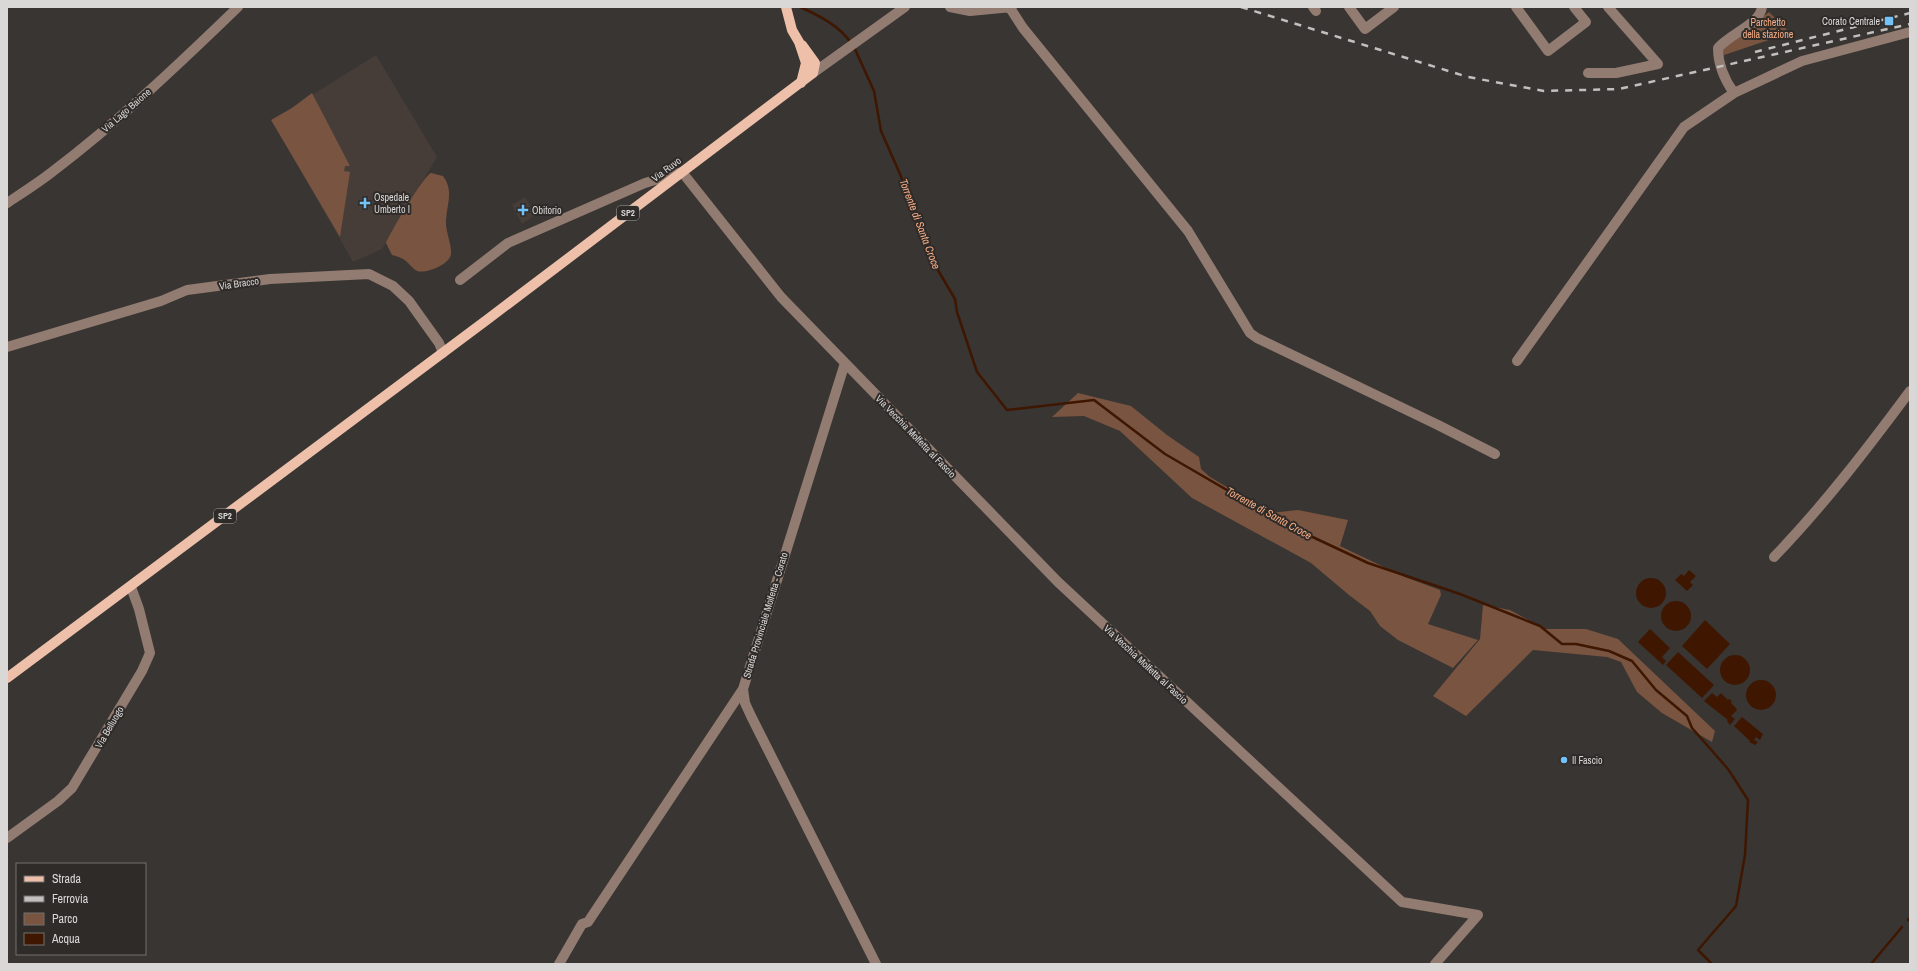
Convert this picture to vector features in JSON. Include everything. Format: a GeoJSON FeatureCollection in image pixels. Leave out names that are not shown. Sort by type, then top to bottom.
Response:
{"type":"FeatureCollection","features":[{"type":"Feature","properties":{"kind":"main road"},"geometry":{"type":"LineString","coordinates":[[786,7],[792,30],[809,60],[813,73]]}},
{"type":"Feature","properties":{"kind":"main road"},"geometry":{"type":"LineString","coordinates":[[801,83],[809,60]]}},
{"type":"Feature","properties":{"kind":"main road","name":"Via Ruvo"},"geometry":{"type":"LineString","coordinates":[[443,353],[813,73]]}},
{"type":"Feature","properties":{"kind":"main road","name":"SP2"},"geometry":{"type":"LineString","coordinates":[[7,678],[443,353]]}},
{"type":"Feature","properties":{"kind":"street","name":"Via Lago Baione"},"geometry":{"type":"LineString","coordinates":[[7,203],[52,173],[112,123],[176,66],[238,7]]}},
{"type":"Feature","properties":{"kind":"street","name":"Via Ruvo"},"geometry":{"type":"LineString","coordinates":[[813,73],[836,58],[905,7]]}},
{"type":"Feature","properties":{"kind":"street"},"geometry":{"type":"LineString","coordinates":[[950,7],[970,12],[1011,7],[1028,33],[1188,231],[1250,334],[1495,454]]}},
{"type":"Feature","properties":{"kind":"street"},"geometry":{"type":"LineString","coordinates":[[1349,7],[1365,29],[1389,8]]}},
{"type":"Feature","properties":{"kind":"street"},"geometry":{"type":"LineString","coordinates":[[1517,7],[1548,51],[1586,22],[1574,7]]}},
{"type":"Feature","properties":{"kind":"street"},"geometry":{"type":"LineString","coordinates":[[1588,73],[1616,73],[1658,64],[1608,7]]}},
{"type":"Feature","properties":{"kind":"street"},"geometry":{"type":"LineString","coordinates":[[1734,93],[1726,81],[1721,67],[1718,48],[1723,42],[1760,15],[1762,7]]}},
{"type":"Feature","properties":{"kind":"street"},"geometry":{"type":"LineString","coordinates":[[1516,360],[1684,127],[1734,93],[1802,61],[1910,32]]}},
{"type":"Feature","properties":{"kind":"street"},"geometry":{"type":"LineString","coordinates":[[809,60],[826,62],[836,58]]}},
{"type":"Feature","properties":{"kind":"street"},"geometry":{"type":"LineString","coordinates":[[460,280],[508,243],[645,183],[682,172]]}},
{"type":"Feature","properties":{"kind":"street","name":"Via Vecchia Molfetta al Fascio"},"geometry":{"type":"LineString","coordinates":[[682,172],[777,291],[1058,582],[1402,902],[1478,915],[1435,964]]}},
{"type":"Feature","properties":{"kind":"street","name":"Via Bracco"},"geometry":{"type":"LineString","coordinates":[[7,347],[161,301],[187,290],[270,279],[369,274],[393,286],[409,301],[439,343],[443,353]]}},
{"type":"Feature","properties":{"kind":"street","name":"Strada Provinciale Molfetta - Corato"},"geometry":{"type":"LineString","coordinates":[[845,363],[743,689],[745,703],[751,716],[876,964]]}},
{"type":"Feature","properties":{"kind":"street"},"geometry":{"type":"LineString","coordinates":[[1774,557],[1811,518],[1869,446],[1910,391]]}},
{"type":"Feature","properties":{"kind":"street","name":"Via Belluogo"},"geometry":{"type":"LineString","coordinates":[[7,838],[58,801],[72,788],[142,671],[150,653],[139,609],[131,587]]}},
{"type":"Feature","properties":{"kind":"street"},"geometry":{"type":"LineString","coordinates":[[559,964],[582,924],[588,922],[743,689]]}},
{"type":"Feature","properties":{"kind":"shaded area","name":"Ospedale Umberto I"},"geometry":{"type":"Polygon","coordinates":[[[376,55],[437,157],[382,249],[353,262],[272,120],[376,55]]]}},
{"type":"Feature","properties":{"kind":"shaded area","name":"Obitorio"},"geometry":{"type":"Polygon","coordinates":[[[525,197],[535,215],[522,224],[512,205],[525,197]]]}},
{"type":"Feature","properties":{"kind":"green space","name":"Parchetto della stazione"},"geometry":{"type":"Polygon","coordinates":[[[1769,12],[1790,33],[1724,55],[1722,47],[1769,12]]]}},
{"type":"Feature","properties":{"kind":"green space"},"geometry":{"type":"Polygon","coordinates":[[[312,93],[350,166],[345,166],[344,171],[350,172],[340,237],[271,120],[292,108],[312,93]]]}},
{"type":"Feature","properties":{"kind":"green space"},"geometry":{"type":"Polygon","coordinates":[[[431,173],[443,176],[448,187],[449,197],[446,224],[451,254],[450,258],[442,265],[432,270],[421,272],[415,270],[402,258],[392,255],[386,243],[415,193],[427,176],[431,173]]]}},
{"type":"Feature","properties":{"kind":"green space"},"geometry":{"type":"Polygon","coordinates":[[[1078,393],[1131,406],[1167,435],[1199,457],[1201,469],[1210,477],[1270,513],[1298,510],[1348,520],[1340,546],[1405,577],[1440,590],[1441,595],[1428,624],[1478,640],[1453,668],[1398,640],[1380,626],[1370,611],[1311,563],[1192,498],[1120,431],[1084,416],[1052,417],[1078,393]]]}},
{"type":"Feature","properties":{"kind":"green space"},"geometry":{"type":"Polygon","coordinates":[[[1483,605],[1510,610],[1545,629],[1586,629],[1618,639],[1715,731],[1712,742],[1662,713],[1637,692],[1621,662],[1607,657],[1533,650],[1466,716],[1433,696],[1480,639],[1483,605]]]}},
{"type":"Feature","properties":{"kind":"water"},"geometry":{"type":"Polygon","coordinates":[[[1689,570],[1696,576],[1690,582],[1693,585],[1687,591],[1675,580],[1681,574],[1684,576],[1689,570]]]}},
{"type":"Feature","properties":{"kind":"water"},"geometry":{"type":"Polygon","coordinates":[[[1651,578],[1657,579],[1665,587],[1665,599],[1657,607],[1651,608],[1645,607],[1637,599],[1636,593],[1637,587],[1645,579],[1651,578]]]}},
{"type":"Feature","properties":{"kind":"water"},"geometry":{"type":"Polygon","coordinates":[[[1676,601],[1682,602],[1690,610],[1690,622],[1682,630],[1676,631],[1670,630],[1662,622],[1661,616],[1662,610],[1670,602],[1676,601]]]}},
{"type":"Feature","properties":{"kind":"water"},"geometry":{"type":"Polygon","coordinates":[[[1705,620],[1730,644],[1707,669],[1682,646],[1705,620]]]}},
{"type":"Feature","properties":{"kind":"water"},"geometry":{"type":"Polygon","coordinates":[[[1650,629],[1670,648],[1662,657],[1666,661],[1663,665],[1638,642],[1650,629]]]}},
{"type":"Feature","properties":{"kind":"water"},"geometry":{"type":"Polygon","coordinates":[[[1678,652],[1714,685],[1702,698],[1666,665],[1678,652]]]}},
{"type":"Feature","properties":{"kind":"water"},"geometry":{"type":"Polygon","coordinates":[[[1735,655],[1746,659],[1750,670],[1746,681],[1735,685],[1724,681],[1720,670],[1724,659],[1735,655]]]}},
{"type":"Feature","properties":{"kind":"water"},"geometry":{"type":"Polygon","coordinates":[[[1761,680],[1767,681],[1775,689],[1775,701],[1767,709],[1761,710],[1755,709],[1747,701],[1746,695],[1747,689],[1755,681],[1761,680]]]}},
{"type":"Feature","properties":{"kind":"water"},"geometry":{"type":"Polygon","coordinates":[[[1712,693],[1717,697],[1721,693],[1728,700],[1729,699],[1732,701],[1731,703],[1736,708],[1737,710],[1731,716],[1735,719],[1730,725],[1727,721],[1728,720],[1704,701],[1712,693]]]}},
{"type":"Feature","properties":{"kind":"water"},"geometry":{"type":"Polygon","coordinates":[[[1742,717],[1763,734],[1760,740],[1756,737],[1754,740],[1758,742],[1755,745],[1749,742],[1750,741],[1734,726],[1742,717]]]}},
{"type":"Feature","properties":{"kind":"waterway","name":"Torrente di Santa Croce"},"geometry":{"type":"LineString","coordinates":[[800,7],[821,17],[835,26],[851,43]]}},
{"type":"Feature","properties":{"kind":"waterway","name":"Torrente di Santa Croce"},"geometry":{"type":"LineString","coordinates":[[854,47],[874,91],[881,131],[900,174],[932,260],[955,299],[957,312],[977,372],[1007,410],[1094,400],[1165,454],[1287,525],[1368,563],[1460,594],[1540,626],[1562,644],[1576,644],[1609,651],[1632,661],[1656,690],[1687,716],[1692,728],[1728,769],[1748,800],[1745,855],[1736,906],[1698,950],[1712,964]]}},
{"type":"Feature","properties":{"kind":"waterway","name":"Torrente di Santa Croce"},"geometry":{"type":"LineString","coordinates":[[1871,964],[1902,927]]}},
{"type":"Feature","properties":{"kind":"railway"},"geometry":{"type":"LineString","coordinates":[[1241,7],[1468,77],[1544,91],[1619,89],[1910,24]]}},
{"type":"Feature","properties":{"kind":"railway"},"geometry":{"type":"LineString","coordinates":[[1755,52],[1910,13]]}},
{"type":"Feature","properties":{"kind":"place","name":"Corato Centrale"},"geometry":{"type":"Point","coordinates":[1889,21]}},
{"type":"Feature","properties":{"kind":"place","name":"Ospedale Umberto I"},"geometry":{"type":"Point","coordinates":[365,203]}},
{"type":"Feature","properties":{"kind":"place","name":"Obitorio"},"geometry":{"type":"Point","coordinates":[523,210]}},
{"type":"Feature","properties":{"kind":"place","name":"Il Fascio"},"geometry":{"type":"Point","coordinates":[1564,760]}}]}
